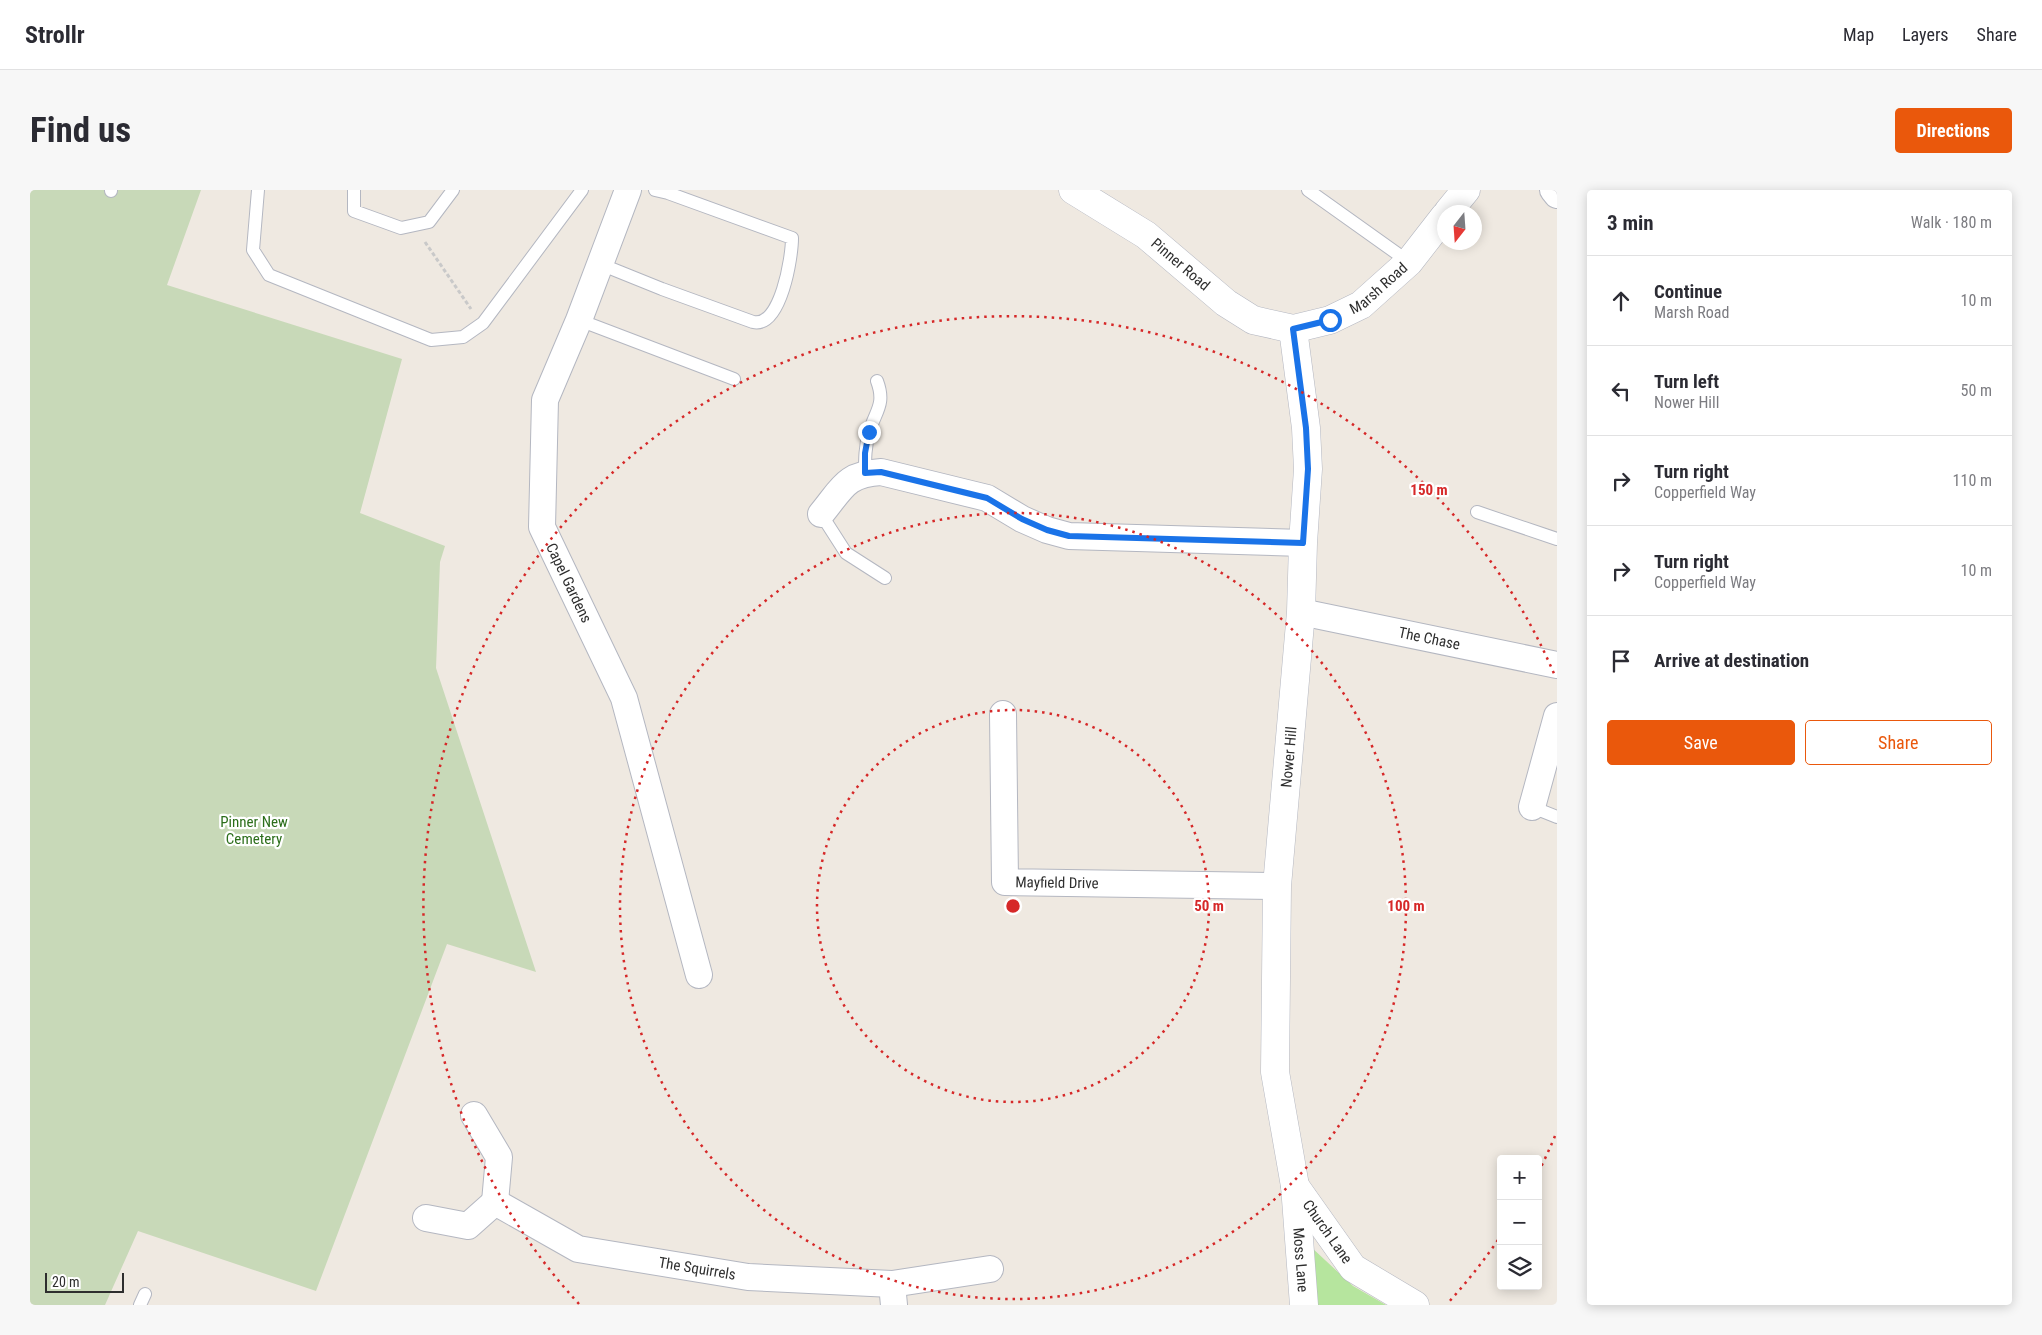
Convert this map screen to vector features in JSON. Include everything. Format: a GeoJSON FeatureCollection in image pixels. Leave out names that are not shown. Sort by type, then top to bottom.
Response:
{"type":"FeatureCollection","features":[{"type":"Feature","properties":{"kind":"street","name":"Capel Gardens"},"geometry":{"type":"LineString","coordinates":[[628,190],[579,320],[545,400],[542,527],[624,698],[699,975]]}},
{"type":"Feature","properties":{"kind":"street","name":"Pinner Road"},"geometry":{"type":"LineString","coordinates":[[1073,190],[1146,235],[1226,303],[1253,320],[1293,329]]}},
{"type":"Feature","properties":{"kind":"street"},"geometry":{"type":"LineString","coordinates":[[1454,205],[1466,190]]}},
{"type":"Feature","properties":{"kind":"street"},"geometry":{"type":"LineString","coordinates":[[1553,190],[1557,195]]}},
{"type":"Feature","properties":{"kind":"street","name":"Marsh Road"},"geometry":{"type":"LineString","coordinates":[[1293,329],[1330,320],[1361,305],[1409,262],[1437,226]]}},
{"type":"Feature","properties":{"kind":"street","name":"Nower Hill"},"geometry":{"type":"LineString","coordinates":[[1293,329],[1306,428],[1308,469],[1301,612],[1277,886],[1275,1072],[1295,1186]]}},
{"type":"Feature","properties":{"kind":"street"},"geometry":{"type":"LineString","coordinates":[[821,514],[850,478],[865,473],[881,472],[987,498],[1022,519],[1047,530],[1069,536],[1303,543]]}},
{"type":"Feature","properties":{"kind":"street","name":"The Chase"},"geometry":{"type":"LineString","coordinates":[[1301,612],[1557,665]]}},
{"type":"Feature","properties":{"kind":"street","name":"Mayfield Drive"},"geometry":{"type":"LineString","coordinates":[[1003,714],[1005,882],[1277,886]]}},
{"type":"Feature","properties":{"kind":"street"},"geometry":{"type":"LineString","coordinates":[[1532,807],[1557,716]]}},
{"type":"Feature","properties":{"kind":"street"},"geometry":{"type":"LineString","coordinates":[[426,1218],[468,1226],[494,1202],[499,1157],[474,1115]]}},
{"type":"Feature","properties":{"kind":"street","name":"Moss Lane"},"geometry":{"type":"LineString","coordinates":[[1295,1186],[1304,1305]]}},
{"type":"Feature","properties":{"kind":"street","name":"Church Lane"},"geometry":{"type":"LineString","coordinates":[[1295,1186],[1354,1268],[1416,1305]]}},
{"type":"Feature","properties":{"kind":"street","name":"The Squirrels"},"geometry":{"type":"LineString","coordinates":[[494,1202],[578,1249],[748,1278],[893,1294],[990,1269]]}},
{"type":"Feature","properties":{"kind":"lane"},"geometry":{"type":"LineString","coordinates":[[258,190],[253,250],[269,274],[431,340],[463,337],[481,324],[582,190]]}},
{"type":"Feature","properties":{"kind":"lane"},"geometry":{"type":"LineString","coordinates":[[354,190],[354,211],[401,228],[429,222],[453,190]]}},
{"type":"Feature","properties":{"kind":"lane"},"geometry":{"type":"LineString","coordinates":[[600,264],[753,322],[763,322],[771,315],[789,269],[792,238],[655,190]]}},
{"type":"Feature","properties":{"kind":"lane"},"geometry":{"type":"LineString","coordinates":[[1308,190],[1409,262]]}},
{"type":"Feature","properties":{"kind":"lane"},"geometry":{"type":"LineString","coordinates":[[579,320],[734,379]]}},
{"type":"Feature","properties":{"kind":"lane"},"geometry":{"type":"LineString","coordinates":[[865,473],[865,453],[869,432],[882,394],[877,381]]}},
{"type":"Feature","properties":{"kind":"lane"},"geometry":{"type":"LineString","coordinates":[[1478,512],[1557,539]]}},
{"type":"Feature","properties":{"kind":"lane"},"geometry":{"type":"LineString","coordinates":[[821,514],[846,553],[884,578]]}},
{"type":"Feature","properties":{"kind":"lane"},"geometry":{"type":"LineString","coordinates":[[1532,807],[1557,817]]}},
{"type":"Feature","properties":{"kind":"path"},"geometry":{"type":"LineString","coordinates":[[413,226],[481,324]]}},
{"type":"Feature","properties":{"kind":"green space","name":"Pinner New Cemetery"},"geometry":{"type":"Polygon","coordinates":[[[30,190],[201,190],[167,285],[402,359],[360,513],[445,546],[440,562],[436,668],[536,972],[447,944],[316,1291],[138,1231],[105,1305],[30,1305],[30,190]]]}},
{"type":"Feature","properties":{"kind":"green space"},"geometry":{"type":"Polygon","coordinates":[[[1311,1247],[1353,1286],[1386,1305],[1317,1305],[1311,1247]]]}},
{"type":"Feature","properties":{"kind":"route"},"geometry":{"type":"LineString","coordinates":[[869,432],[865,453],[865,473],[881,472],[961,490],[987,498],[1022,519],[1047,530],[1069,536],[1303,543],[1308,469],[1306,428],[1293,329],[1330,320]]}}]}
